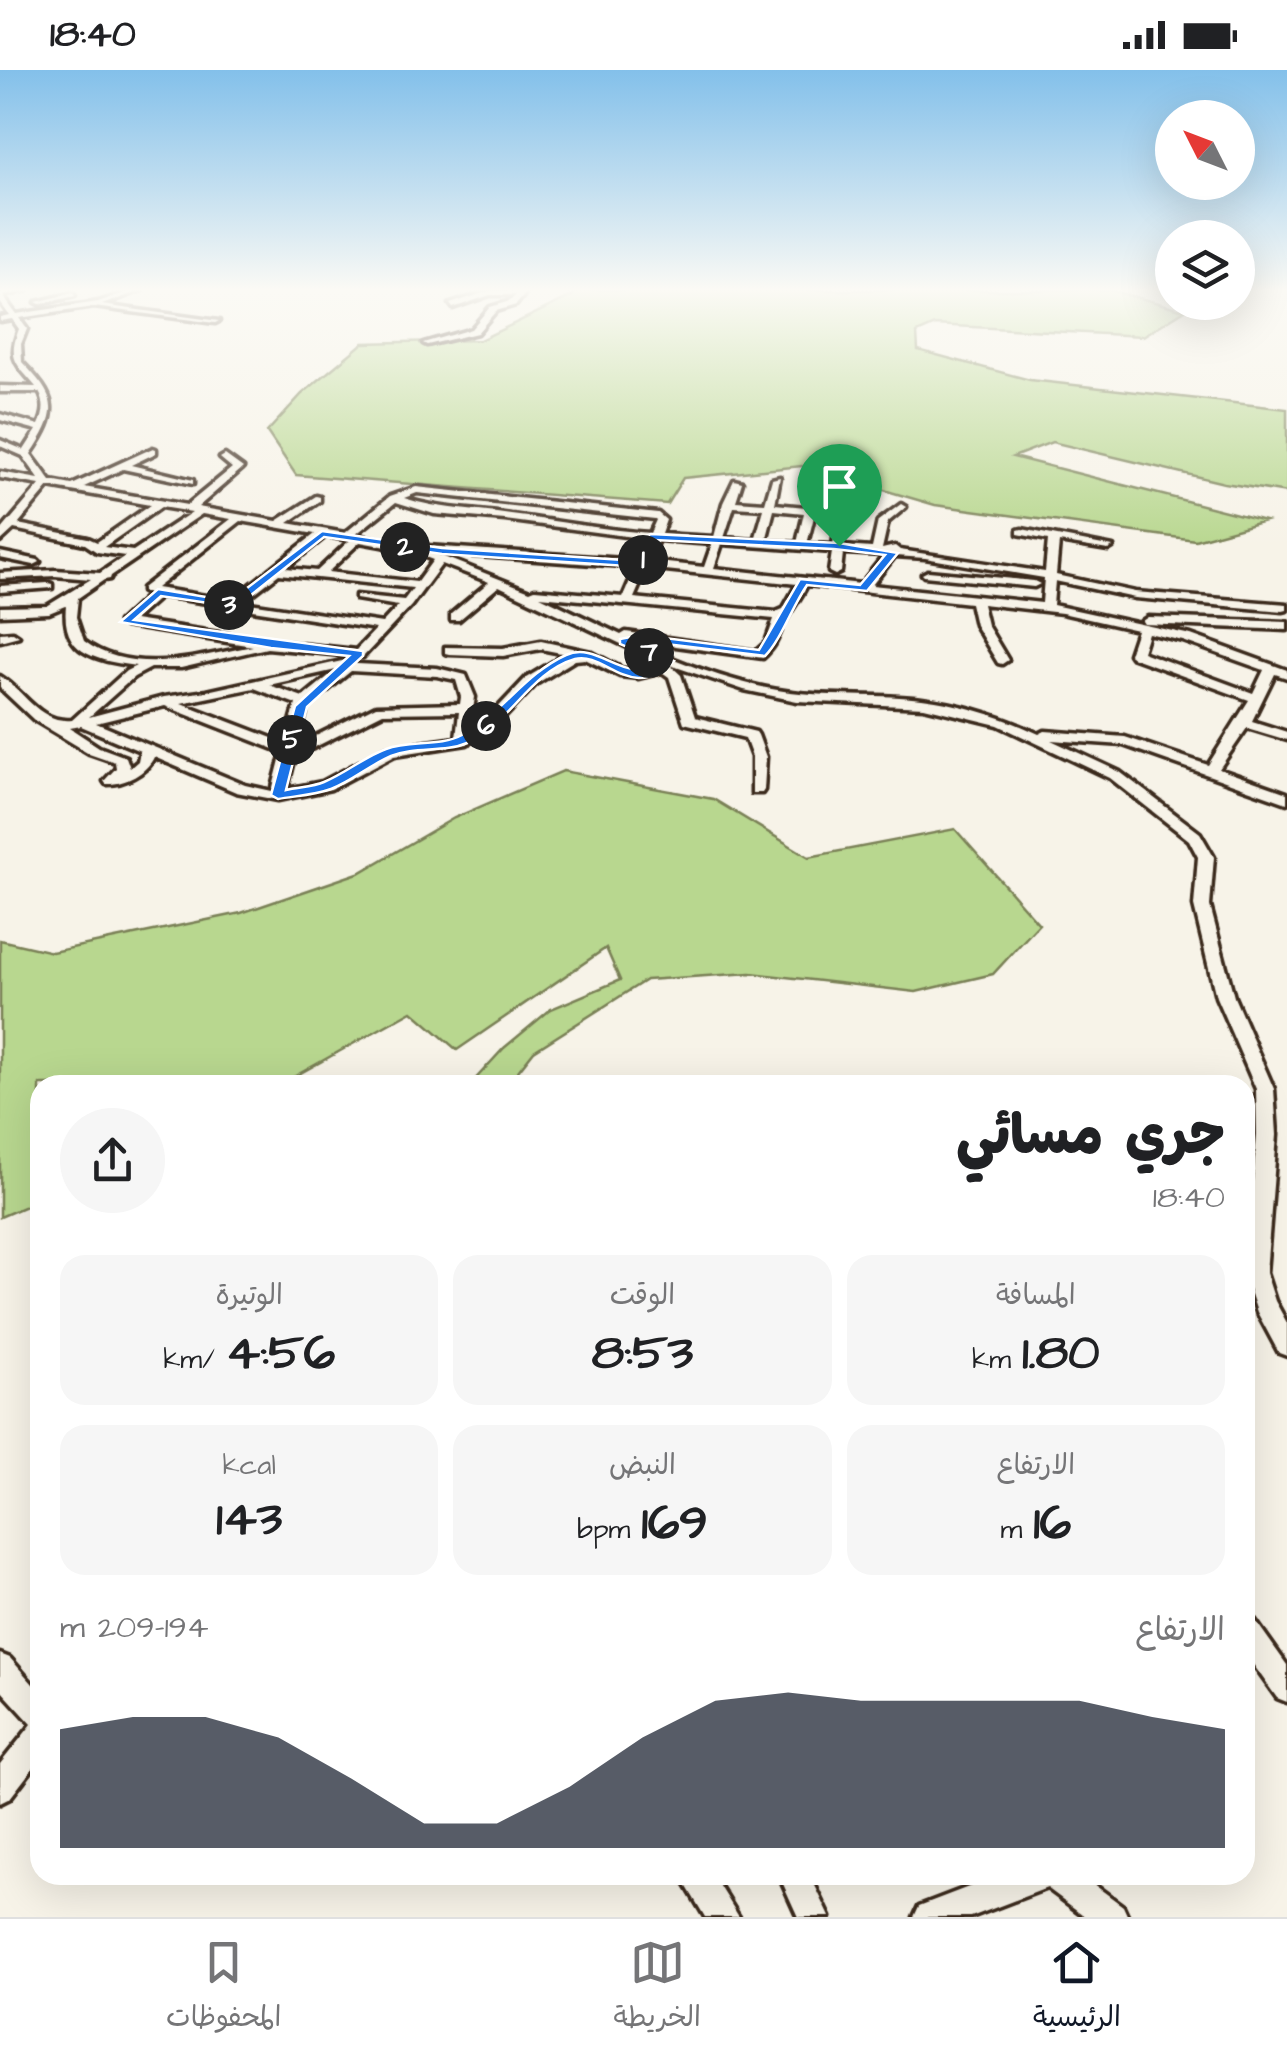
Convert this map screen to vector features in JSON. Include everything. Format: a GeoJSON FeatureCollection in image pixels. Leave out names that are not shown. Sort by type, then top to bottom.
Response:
{"type":"FeatureCollection","features":[{"type":"Feature","properties":{"kind":"street"},"geometry":{"type":"LineString","coordinates":[[26,454],[42,429],[49,403],[44,390],[31,376]]}},
{"type":"Feature","properties":{"kind":"street"},"geometry":{"type":"LineString","coordinates":[[0,389],[44,390]]}},
{"type":"Feature","properties":{"kind":"street"},"geometry":{"type":"LineString","coordinates":[[0,418],[42,429]]}},
{"type":"Feature","properties":{"kind":"street"},"geometry":{"type":"LineString","coordinates":[[0,443],[26,454],[46,482]]}},
{"type":"Feature","properties":{"kind":"street"},"geometry":{"type":"LineString","coordinates":[[73,488],[153,451]]}},
{"type":"Feature","properties":{"kind":"street"},"geometry":{"type":"LineString","coordinates":[[0,611],[49,608],[106,577],[194,510],[238,468],[225,458]]}},
{"type":"Feature","properties":{"kind":"street"},"geometry":{"type":"LineString","coordinates":[[122,466],[190,482]]}},
{"type":"Feature","properties":{"kind":"street"},"geometry":{"type":"LineString","coordinates":[[0,475],[446,557],[625,638],[665,663],[784,695],[945,706],[1035,735],[1136,788],[1195,837],[1204,851],[1202,906],[1224,996],[1255,1063],[1267,1101],[1255,1246]]}},
{"type":"Feature","properties":{"kind":"street"},"geometry":{"type":"LineString","coordinates":[[761,541],[776,479]]}},
{"type":"Feature","properties":{"kind":"street"},"geometry":{"type":"LineString","coordinates":[[0,539],[46,482]]}},
{"type":"Feature","properties":{"kind":"street"},"geometry":{"type":"LineString","coordinates":[[708,570],[737,482]]}},
{"type":"Feature","properties":{"kind":"street"},"geometry":{"type":"LineString","coordinates":[[801,545],[817,483]]}},
{"type":"Feature","properties":{"kind":"street"},"geometry":{"type":"LineString","coordinates":[[319,575],[394,498],[416,490],[644,513],[661,520],[626,602]]}},
{"type":"Feature","properties":{"kind":"street"},"geometry":{"type":"LineString","coordinates":[[394,498],[434,511],[651,536],[894,551]]}},
{"type":"Feature","properties":{"kind":"street"},"geometry":{"type":"LineString","coordinates":[[277,526],[316,500]]}},
{"type":"Feature","properties":{"kind":"street"},"geometry":{"type":"LineString","coordinates":[[728,503],[828,506],[827,518],[840,530],[835,572]]}},
{"type":"Feature","properties":{"kind":"street"},"geometry":{"type":"LineString","coordinates":[[96,548],[158,504]]}},
{"type":"Feature","properties":{"kind":"street"},"geometry":{"type":"LineString","coordinates":[[876,548],[883,521],[901,508]]}},
{"type":"Feature","properties":{"kind":"street"},"geometry":{"type":"LineString","coordinates":[[237,519],[145,588],[271,645],[352,662],[437,672],[464,682],[462,741]]}},
{"type":"Feature","properties":{"kind":"street"},"geometry":{"type":"LineString","coordinates":[[566,558],[582,528]]}},
{"type":"Feature","properties":{"kind":"street"},"geometry":{"type":"LineString","coordinates":[[7,529],[88,541],[96,548],[134,554]]}},
{"type":"Feature","properties":{"kind":"street"},"geometry":{"type":"LineString","coordinates":[[1022,532],[1108,547]]}},
{"type":"Feature","properties":{"kind":"street"},"geometry":{"type":"LineString","coordinates":[[216,617],[322,534]]}},
{"type":"Feature","properties":{"kind":"street"},"geometry":{"type":"LineString","coordinates":[[1047,607],[1054,536]]}},
{"type":"Feature","properties":{"kind":"street"},"geometry":{"type":"LineString","coordinates":[[839,548],[876,548],[961,559],[1135,595],[1283,607]]}},
{"type":"Feature","properties":{"kind":"street"},"geometry":{"type":"LineString","coordinates":[[863,589],[894,551]]}},
{"type":"Feature","properties":{"kind":"street"},"geometry":{"type":"LineString","coordinates":[[0,555],[34,562]]}},
{"type":"Feature","properties":{"kind":"street"},"geometry":{"type":"LineString","coordinates":[[278,795],[304,702],[352,662],[446,557],[566,558],[642,564],[1047,607],[1206,644],[1287,674]]}},
{"type":"Feature","properties":{"kind":"street"},"geometry":{"type":"LineString","coordinates":[[904,593],[928,574],[961,559]]}},
{"type":"Feature","properties":{"kind":"street"},"geometry":{"type":"LineString","coordinates":[[276,570],[418,585]]}},
{"type":"Feature","properties":{"kind":"street"},"geometry":{"type":"LineString","coordinates":[[0,576],[54,573],[106,577]]}},
{"type":"Feature","properties":{"kind":"street"},"geometry":{"type":"LineString","coordinates":[[928,574],[1051,577]]}},
{"type":"Feature","properties":{"kind":"street"},"geometry":{"type":"LineString","coordinates":[[455,617],[498,581]]}},
{"type":"Feature","properties":{"kind":"street"},"geometry":{"type":"LineString","coordinates":[[625,638],[759,654],[772,643],[780,616],[804,581]]}},
{"type":"Feature","properties":{"kind":"street"},"geometry":{"type":"LineString","coordinates":[[0,589],[48,586]]}},
{"type":"Feature","properties":{"kind":"street"},"geometry":{"type":"LineString","coordinates":[[519,590],[780,616]]}},
{"type":"Feature","properties":{"kind":"street"},"geometry":{"type":"LineString","coordinates":[[158,592],[125,622],[216,617],[384,627]]}},
{"type":"Feature","properties":{"kind":"street"},"geometry":{"type":"LineString","coordinates":[[360,597],[407,604]]}},
{"type":"Feature","properties":{"kind":"street"},"geometry":{"type":"LineString","coordinates":[[72,598],[70,630],[89,652],[149,664],[193,662],[271,645]]}},
{"type":"Feature","properties":{"kind":"street"},"geometry":{"type":"LineString","coordinates":[[975,599],[980,625],[1002,660]]}},
{"type":"Feature","properties":{"kind":"street"},"geometry":{"type":"LineString","coordinates":[[1117,621],[1286,628]]}},
{"type":"Feature","properties":{"kind":"street"},"geometry":{"type":"LineString","coordinates":[[1144,628],[1136,654],[1257,699]]}},
{"type":"Feature","properties":{"kind":"street"},"geometry":{"type":"LineString","coordinates":[[437,672],[457,636]]}},
{"type":"Feature","properties":{"kind":"street"},"geometry":{"type":"LineString","coordinates":[[450,650],[503,652],[541,645],[582,654],[623,673],[647,673],[665,663]]}},
{"type":"Feature","properties":{"kind":"street"},"geometry":{"type":"LineString","coordinates":[[77,723],[241,789],[278,795],[326,786],[391,751],[462,741],[496,718],[538,675],[582,654]]}},
{"type":"Feature","properties":{"kind":"street"},"geometry":{"type":"LineString","coordinates":[[55,724],[77,723],[163,700],[352,662]]}},
{"type":"Feature","properties":{"kind":"street"},"geometry":{"type":"LineString","coordinates":[[665,663],[675,675],[689,720],[750,735],[759,757],[757,790]]}},
{"type":"Feature","properties":{"kind":"street"},"geometry":{"type":"LineString","coordinates":[[77,723],[130,674],[149,664]]}},
{"type":"Feature","properties":{"kind":"street"},"geometry":{"type":"LineString","coordinates":[[1212,769],[1257,699],[1271,668]]}},
{"type":"Feature","properties":{"kind":"street"},"geometry":{"type":"LineString","coordinates":[[0,680],[28,707],[94,750],[120,760],[123,769],[114,779],[144,766],[147,749]]}},
{"type":"Feature","properties":{"kind":"street"},"geometry":{"type":"LineString","coordinates":[[256,684],[304,702]]}},
{"type":"Feature","properties":{"kind":"street"},"geometry":{"type":"LineString","coordinates":[[163,700],[290,750],[302,748],[380,710],[466,708]]}},
{"type":"Feature","properties":{"kind":"street"},"geometry":{"type":"LineString","coordinates":[[1242,722],[1287,736]]}},
{"type":"Feature","properties":{"kind":"street"},"geometry":{"type":"LineString","coordinates":[[1035,735],[1125,741],[1287,798]]}},
{"type":"Feature","properties":{"kind":"street"},"geometry":{"type":"LineString","coordinates":[[1255,1262],[1266,1305],[1287,1345]]}},
{"type":"Feature","properties":{"kind":"street"},"geometry":{"type":"LineString","coordinates":[[1255,1644],[1287,1688]]}},
{"type":"Feature","properties":{"kind":"street"},"geometry":{"type":"LineString","coordinates":[[0,1668],[30,1702]]}},
{"type":"Feature","properties":{"kind":"street"},"geometry":{"type":"LineString","coordinates":[[0,1788],[30,1748]]}},
{"type":"Feature","properties":{"kind":"street"},"geometry":{"type":"LineString","coordinates":[[702,1885],[723,1917]]}},
{"type":"Feature","properties":{"kind":"street"},"geometry":{"type":"LineString","coordinates":[[799,1885],[814,1917]]}},
{"type":"Feature","properties":{"kind":"street"},"geometry":{"type":"LineString","coordinates":[[930,1917],[1015,1885]]}},
{"type":"Feature","properties":{"kind":"street"},"geometry":{"type":"LineString","coordinates":[[1066,1885],[1087,1905],[1112,1917]]}},
{"type":"Feature","properties":{"kind":"green space"},"geometry":{"type":"Polygon","coordinates":[[[323,376],[1016,376],[1287,409],[1287,493],[1224,483],[1052,442],[1013,457],[1265,521],[1195,540],[935,505],[802,466],[683,478],[667,504],[296,475],[267,432],[323,376]]]}},
{"type":"Feature","properties":{"kind":"green space"},"geometry":{"type":"Polygon","coordinates":[[[563,771],[713,799],[809,857],[955,829],[1039,924],[993,974],[916,992],[751,973],[646,980],[534,1051],[515,1075],[479,1075],[504,1048],[551,1009],[620,980],[606,948],[457,1050],[412,1011],[297,1075],[30,1075],[30,1204],[0,1217],[0,940],[52,952],[241,913],[361,872],[454,818],[563,771]]]}},
{"type":"Feature","properties":{"kind":"route"},"geometry":{"type":"LineString","coordinates":[[322,534],[442,551],[642,564],[651,536],[839,546],[838,549],[892,553],[863,589],[804,581],[780,616],[770,647],[761,654],[641,638],[624,641],[668,661],[656,671],[638,674],[620,672],[587,655],[572,656],[531,681],[496,718],[462,741],[391,751],[326,786],[278,795],[301,706],[359,654],[130,626],[125,622],[158,592],[232,605],[322,534]]}}]}
